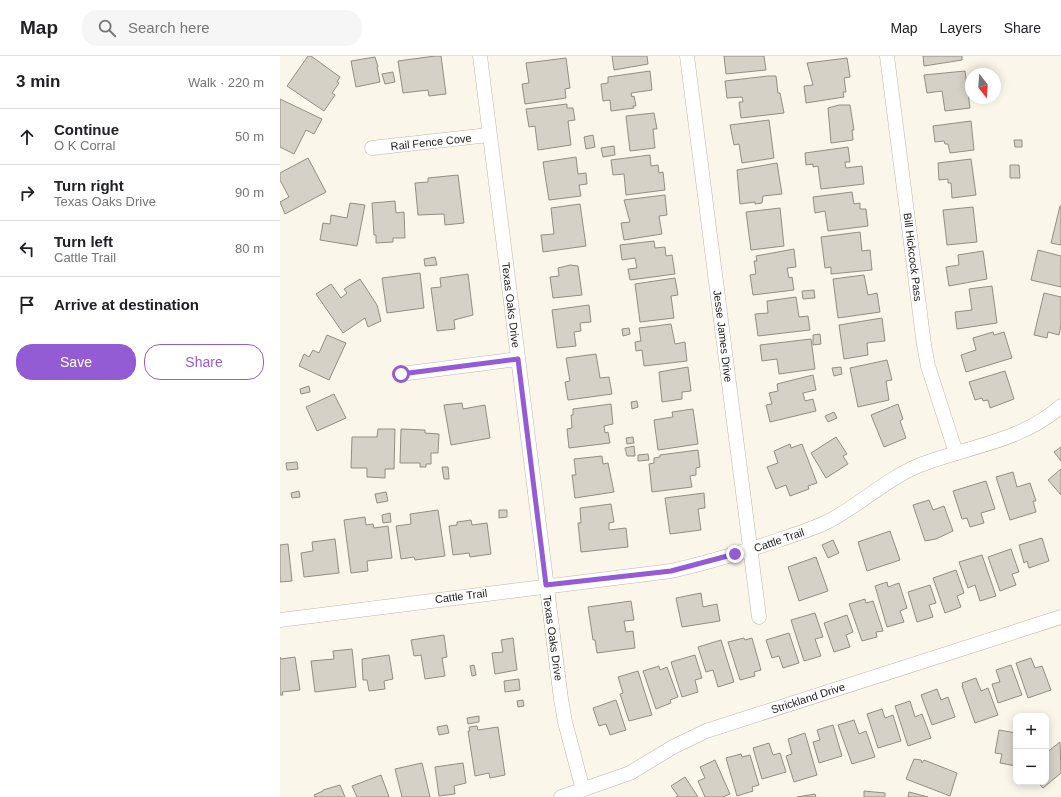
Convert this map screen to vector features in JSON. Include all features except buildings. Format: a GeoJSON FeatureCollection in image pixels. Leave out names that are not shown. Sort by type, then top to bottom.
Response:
{"type":"FeatureCollection","features":[{"type":"Feature","properties":{"kind":"street","name":"Texas Oaks Drive"},"geometry":{"type":"LineString","coordinates":[[480,56],[546,585],[565,722],[583,790]]}},
{"type":"Feature","properties":{"kind":"street","name":"Jesse James Drive"},"geometry":{"type":"LineString","coordinates":[[687,56],[759,617]]}},
{"type":"Feature","properties":{"kind":"street","name":"Bill Hickcock Pass"},"geometry":{"type":"LineString","coordinates":[[887,56],[924,345],[928,366],[956,453]]}},
{"type":"Feature","properties":{"kind":"street","name":"Rail Fence Cove"},"geometry":{"type":"LineString","coordinates":[[372,148],[490,135]]}},
{"type":"Feature","properties":{"kind":"street"},"geometry":{"type":"LineString","coordinates":[[401,374],[518,359]]}},
{"type":"Feature","properties":{"kind":"street","name":"Cattle Trail"},"geometry":{"type":"LineString","coordinates":[[280,620],[546,585],[671,571],[750,550],[828,522],[900,474],[920,465],[1022,431],[1053,414],[1061,406]]}},
{"type":"Feature","properties":{"kind":"street","name":"Strickland Drive"},"geometry":{"type":"LineString","coordinates":[[561,797],[630,773],[673,747],[706,731],[1061,617]]}},
{"type":"Feature","properties":{"kind":"route"},"geometry":{"type":"LineString","coordinates":[[401,374],[518,359],[546,585],[671,571],[735,554]]}}]}
